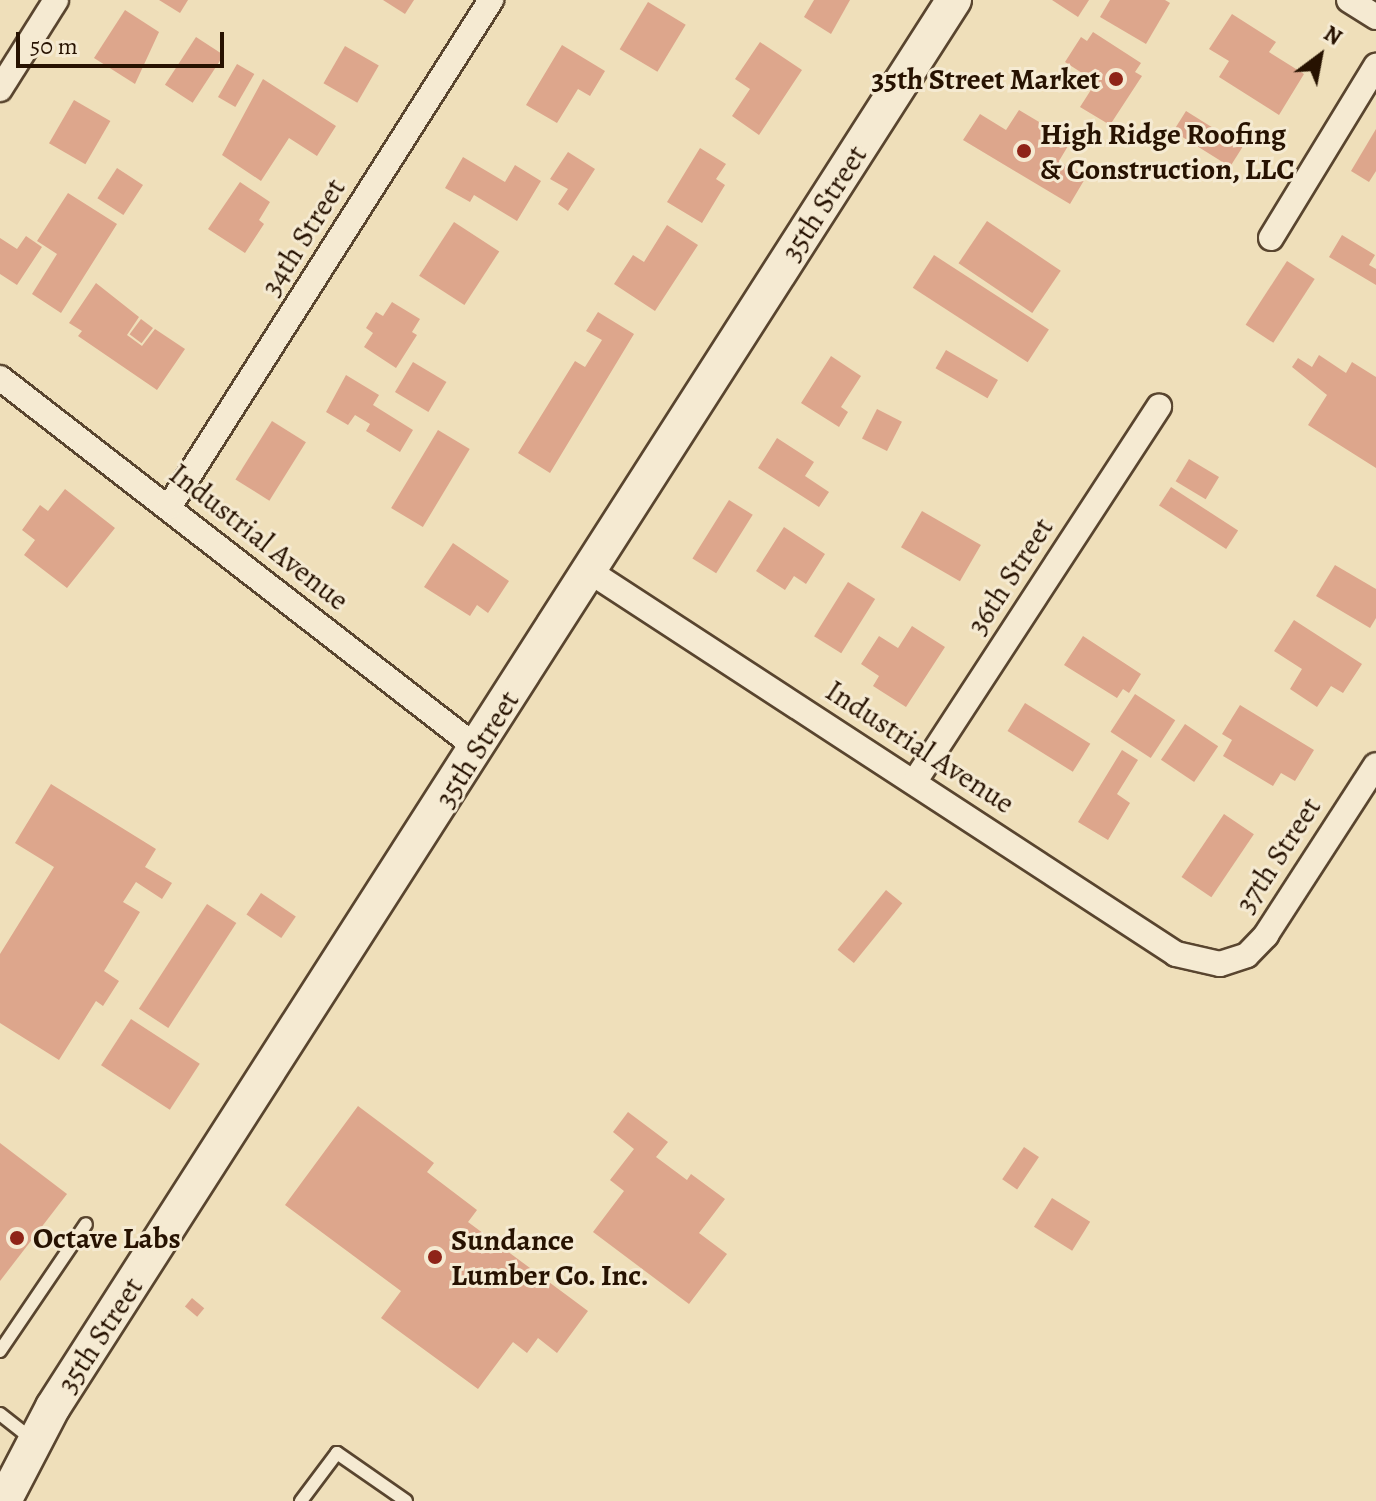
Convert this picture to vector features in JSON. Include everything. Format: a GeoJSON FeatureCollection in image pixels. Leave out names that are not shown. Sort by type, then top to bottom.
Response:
{"type":"FeatureCollection","features":[{"type":"Feature","properties":{"kind":"street"},"geometry":{"type":"LineString","coordinates":[[0,89],[56,0]]}},
{"type":"Feature","properties":{"kind":"street","name":"34th Street"},"geometry":{"type":"LineString","coordinates":[[169,507],[491,0]]}},
{"type":"Feature","properties":{"kind":"street","name":"35th Street"},"geometry":{"type":"LineString","coordinates":[[4,1501],[33,1440],[954,0]]}},
{"type":"Feature","properties":{"kind":"street"},"geometry":{"type":"LineString","coordinates":[[1349,0],[1376,17]]}},
{"type":"Feature","properties":{"kind":"street"},"geometry":{"type":"LineString","coordinates":[[1271,238],[1376,66]]}},
{"type":"Feature","properties":{"kind":"street","name":"Industrial Avenue"},"geometry":{"type":"LineString","coordinates":[[0,378],[477,748]]}},
{"type":"Feature","properties":{"kind":"street","name":"36th Street"},"geometry":{"type":"LineString","coordinates":[[915,781],[1159,406]]}},
{"type":"Feature","properties":{"kind":"street","name":"Industrial Avenue"},"geometry":{"type":"LineString","coordinates":[[589,571],[1176,954],[1220,964]]}},
{"type":"Feature","properties":{"kind":"street","name":"37th Street"},"geometry":{"type":"LineString","coordinates":[[1220,964],[1247,955],[1266,935],[1376,765]]}},
{"type":"Feature","properties":{"kind":"lane"},"geometry":{"type":"LineString","coordinates":[[0,1351],[86,1224]]}},
{"type":"Feature","properties":{"kind":"lane"},"geometry":{"type":"LineString","coordinates":[[0,1414],[33,1440]]}},
{"type":"Feature","properties":{"kind":"lane"},"geometry":{"type":"LineString","coordinates":[[301,1501],[337,1453],[406,1501]]}},
{"type":"Feature","properties":{"kind":"building"},"geometry":{"type":"Polygon","coordinates":[[[159,0],[188,0],[180,13],[159,0]]]}},
{"type":"Feature","properties":{"kind":"building"},"geometry":{"type":"Polygon","coordinates":[[[383,0],[414,0],[405,14],[383,0]]]}},
{"type":"Feature","properties":{"kind":"building"},"geometry":{"type":"Polygon","coordinates":[[[814,0],[850,0],[831,34],[804,17],[814,0]]]}},
{"type":"Feature","properties":{"kind":"building"},"geometry":{"type":"Polygon","coordinates":[[[1052,0],[1089,0],[1078,17],[1052,0]]]}},
{"type":"Feature","properties":{"kind":"building"},"geometry":{"type":"Polygon","coordinates":[[[1110,0],[1165,0],[1170,3],[1146,44],[1100,17],[1110,0]]]}},
{"type":"Feature","properties":{"kind":"building"},"geometry":{"type":"Polygon","coordinates":[[[648,2],[686,25],[657,72],[620,49],[648,2]]]}},
{"type":"Feature","properties":{"kind":"building"},"geometry":{"type":"Polygon","coordinates":[[[125,10],[159,32],[135,84],[94,58],[125,10]]]}},
{"type":"Feature","properties":{"kind":"building"},"geometry":{"type":"Polygon","coordinates":[[[1232,14],[1276,42],[1269,52],[1304,74],[1279,115],[1219,77],[1229,61],[1209,49],[1232,14]]]}},
{"type":"Feature","properties":{"kind":"building","name":"35th Street Market"},"geometry":{"type":"Polygon","coordinates":[[[1093,32],[1141,63],[1135,72],[1142,76],[1110,125],[1080,107],[1096,82],[1065,62],[1081,37],[1087,41],[1093,32]]]}},
{"type":"Feature","properties":{"kind":"building"},"geometry":{"type":"Polygon","coordinates":[[[196,37],[224,55],[193,103],[165,85],[196,37]]]}},
{"type":"Feature","properties":{"kind":"building"},"geometry":{"type":"Polygon","coordinates":[[[760,42],[802,70],[759,135],[732,116],[750,89],[735,79],[760,42]]]}},
{"type":"Feature","properties":{"kind":"building"},"geometry":{"type":"Polygon","coordinates":[[[562,45],[605,71],[590,96],[578,89],[557,123],[526,105],[562,45]]]}},
{"type":"Feature","properties":{"kind":"building"},"geometry":{"type":"Polygon","coordinates":[[[345,46],[379,66],[357,103],[324,83],[345,46]]]}},
{"type":"Feature","properties":{"kind":"building"},"geometry":{"type":"Polygon","coordinates":[[[237,64],[254,74],[235,107],[218,97],[237,64]]]}},
{"type":"Feature","properties":{"kind":"building"},"geometry":{"type":"Polygon","coordinates":[[[263,79],[336,126],[317,156],[289,138],[261,181],[222,155],[263,79]]]}},
{"type":"Feature","properties":{"kind":"building"},"geometry":{"type":"Polygon","coordinates":[[[74,100],[110,121],[85,164],[49,143],[74,100]]]}},
{"type":"Feature","properties":{"kind":"building","name":"High Ridge Roofing & Construction, LLC"},"geometry":{"type":"Polygon","coordinates":[[[1019,110],[1071,141],[1059,161],[1086,177],[1070,204],[963,140],[980,114],[1006,130],[1019,110]]]}},
{"type":"Feature","properties":{"kind":"building"},"geometry":{"type":"Polygon","coordinates":[[[1186,111],[1243,147],[1230,167],[1173,131],[1186,111]]]}},
{"type":"Feature","properties":{"kind":"building"},"geometry":{"type":"Polygon","coordinates":[[[1376,129],[1376,171],[1369,182],[1351,171],[1376,129]]]}},
{"type":"Feature","properties":{"kind":"building"},"geometry":{"type":"Polygon","coordinates":[[[700,148],[726,164],[716,179],[725,185],[702,223],[667,202],[700,148]]]}},
{"type":"Feature","properties":{"kind":"building"},"geometry":{"type":"Polygon","coordinates":[[[568,152],[595,169],[568,211],[558,204],[568,189],[550,179],[568,152]]]}},
{"type":"Feature","properties":{"kind":"building"},"geometry":{"type":"Polygon","coordinates":[[[463,157],[505,182],[515,165],[541,181],[517,221],[474,195],[470,202],[445,188],[463,157]]]}},
{"type":"Feature","properties":{"kind":"building"},"geometry":{"type":"Polygon","coordinates":[[[117,168],[143,185],[123,215],[97,198],[117,168]]]}},
{"type":"Feature","properties":{"kind":"building"},"geometry":{"type":"Polygon","coordinates":[[[240,182],[270,202],[259,220],[264,224],[245,253],[208,229],[240,182]]]}},
{"type":"Feature","properties":{"kind":"building"},"geometry":{"type":"Polygon","coordinates":[[[68,193],[117,224],[61,313],[32,294],[57,254],[37,241],[68,193]]]}},
{"type":"Feature","properties":{"kind":"building"},"geometry":{"type":"Polygon","coordinates":[[[987,221],[1061,271],[1032,313],[958,263],[987,221]]]}},
{"type":"Feature","properties":{"kind":"building"},"geometry":{"type":"Polygon","coordinates":[[[454,222],[499,251],[464,305],[419,276],[454,222]]]}},
{"type":"Feature","properties":{"kind":"building"},"geometry":{"type":"Polygon","coordinates":[[[667,225],[698,245],[655,311],[614,284],[633,255],[644,262],[667,225]]]}},
{"type":"Feature","properties":{"kind":"building"},"geometry":{"type":"Polygon","coordinates":[[[1342,235],[1375,255],[1369,265],[1376,269],[1376,285],[1329,257],[1342,235]]]}},
{"type":"Feature","properties":{"kind":"building"},"geometry":{"type":"Polygon","coordinates":[[[26,236],[42,247],[17,285],[0,274],[0,238],[17,249],[26,236]]]}},
{"type":"Feature","properties":{"kind":"building"},"geometry":{"type":"Polygon","coordinates":[[[934,255],[1049,330],[1028,362],[913,288],[934,255]]]}},
{"type":"Feature","properties":{"kind":"building"},"geometry":{"type":"Polygon","coordinates":[[[1287,261],[1315,279],[1273,343],[1246,325],[1287,261]]]}},
{"type":"Feature","properties":{"kind":"building"},"geometry":{"type":"Polygon","coordinates":[[[96,283],[139,317],[127,335],[142,346],[155,329],[185,349],[157,390],[78,336],[82,331],[69,323],[96,283]]]}},
{"type":"Feature","properties":{"kind":"building"},"geometry":{"type":"Polygon","coordinates":[[[392,302],[420,319],[412,332],[417,335],[396,368],[364,347],[373,333],[366,328],[376,312],[383,316],[392,302]]]}},
{"type":"Feature","properties":{"kind":"building"},"geometry":{"type":"Polygon","coordinates":[[[598,312],[634,334],[550,473],[518,453],[575,361],[585,367],[602,340],[586,331],[598,312]]]}},
{"type":"Feature","properties":{"kind":"building"},"geometry":{"type":"Polygon","coordinates":[[[141,319],[153,328],[142,343],[130,334],[141,319]]]}},
{"type":"Feature","properties":{"kind":"building"},"geometry":{"type":"Polygon","coordinates":[[[946,350],[998,380],[987,398],[936,368],[946,350]]]}},
{"type":"Feature","properties":{"kind":"building"},"geometry":{"type":"Polygon","coordinates":[[[1319,355],[1346,373],[1352,362],[1376,377],[1376,468],[1308,425],[1327,395],[1292,367],[1298,358],[1312,367],[1319,355]]]}},
{"type":"Feature","properties":{"kind":"building"},"geometry":{"type":"Polygon","coordinates":[[[831,356],[861,376],[841,407],[848,412],[839,427],[801,403],[831,356]]]}},
{"type":"Feature","properties":{"kind":"building"},"geometry":{"type":"Polygon","coordinates":[[[413,362],[446,382],[428,412],[395,392],[413,362]]]}},
{"type":"Feature","properties":{"kind":"building"},"geometry":{"type":"Polygon","coordinates":[[[346,375],[379,395],[373,405],[413,430],[400,452],[366,431],[370,424],[355,415],[348,425],[326,412],[346,375]]]}},
{"type":"Feature","properties":{"kind":"building"},"geometry":{"type":"Polygon","coordinates":[[[877,409],[902,422],[887,451],[862,438],[877,409]]]}},
{"type":"Feature","properties":{"kind":"building"},"geometry":{"type":"Polygon","coordinates":[[[272,421],[306,442],[269,501],[235,480],[272,421]]]}},
{"type":"Feature","properties":{"kind":"building"},"geometry":{"type":"Polygon","coordinates":[[[438,430],[470,449],[423,527],[391,508],[438,430]]]}},
{"type":"Feature","properties":{"kind":"building"},"geometry":{"type":"Polygon","coordinates":[[[777,438],[814,462],[805,476],[829,492],[819,507],[758,468],[777,438]]]}},
{"type":"Feature","properties":{"kind":"building"},"geometry":{"type":"Polygon","coordinates":[[[1189,459],[1219,477],[1206,499],[1176,481],[1189,459]]]}},
{"type":"Feature","properties":{"kind":"building"},"geometry":{"type":"Polygon","coordinates":[[[1171,487],[1238,531],[1226,549],[1159,505],[1171,487]]]}},
{"type":"Feature","properties":{"kind":"building"},"geometry":{"type":"Polygon","coordinates":[[[65,489],[115,528],[67,588],[24,555],[35,540],[22,530],[40,505],[48,511],[65,489]]]}},
{"type":"Feature","properties":{"kind":"building"},"geometry":{"type":"Polygon","coordinates":[[[729,500],[753,515],[716,573],[692,559],[729,500]]]}},
{"type":"Feature","properties":{"kind":"building"},"geometry":{"type":"Polygon","coordinates":[[[922,511],[981,545],[960,581],[901,547],[922,511]]]}},
{"type":"Feature","properties":{"kind":"building"},"geometry":{"type":"Polygon","coordinates":[[[784,527],[825,554],[806,584],[794,576],[785,590],[756,571],[784,527]]]}},
{"type":"Feature","properties":{"kind":"building"},"geometry":{"type":"Polygon","coordinates":[[[453,543],[509,581],[488,613],[477,605],[470,616],[424,587],[453,543]]]}},
{"type":"Feature","properties":{"kind":"building"},"geometry":{"type":"Polygon","coordinates":[[[1335,565],[1376,589],[1376,618],[1370,628],[1316,596],[1335,565]]]}},
{"type":"Feature","properties":{"kind":"building"},"geometry":{"type":"Polygon","coordinates":[[[848,582],[875,599],[841,653],[814,636],[848,582]]]}},
{"type":"Feature","properties":{"kind":"building"},"geometry":{"type":"Polygon","coordinates":[[[1294,620],[1362,664],[1343,693],[1331,686],[1317,707],[1290,689],[1302,669],[1274,651],[1294,620]]]}},
{"type":"Feature","properties":{"kind":"building"},"geometry":{"type":"Polygon","coordinates":[[[912,626],[945,647],[906,707],[873,686],[879,676],[861,664],[879,636],[898,648],[912,626]]]}},
{"type":"Feature","properties":{"kind":"building"},"geometry":{"type":"Polygon","coordinates":[[[1083,636],[1141,674],[1129,693],[1123,689],[1117,698],[1064,665],[1083,636]]]}},
{"type":"Feature","properties":{"kind":"building"},"geometry":{"type":"Polygon","coordinates":[[[1135,694],[1175,720],[1151,758],[1110,732],[1135,694]]]}},
{"type":"Feature","properties":{"kind":"building"},"geometry":{"type":"Polygon","coordinates":[[[1025,703],[1090,744],[1073,772],[1008,731],[1025,703]]]}},
{"type":"Feature","properties":{"kind":"building"},"geometry":{"type":"Polygon","coordinates":[[[1240,705],[1314,750],[1295,781],[1281,773],[1273,786],[1223,756],[1232,740],[1222,734],[1240,705]]]}},
{"type":"Feature","properties":{"kind":"building"},"geometry":{"type":"Polygon","coordinates":[[[1185,724],[1218,746],[1194,782],[1161,760],[1185,724]]]}},
{"type":"Feature","properties":{"kind":"building"},"geometry":{"type":"Polygon","coordinates":[[[1122,750],[1138,760],[1117,794],[1130,803],[1108,840],[1078,822],[1122,750]]]}},
{"type":"Feature","properties":{"kind":"building"},"geometry":{"type":"Polygon","coordinates":[[[51,784],[156,849],[145,867],[172,883],[162,899],[136,882],[123,902],[140,912],[104,971],[119,981],[103,1006],[96,1001],[59,1060],[0,1023],[0,954],[54,867],[15,843],[51,784]]]}},
{"type":"Feature","properties":{"kind":"building"},"geometry":{"type":"Polygon","coordinates":[[[1224,814],[1254,834],[1211,897],[1182,877],[1224,814]]]}},
{"type":"Feature","properties":{"kind":"building"},"geometry":{"type":"Polygon","coordinates":[[[886,890],[902,903],[854,963],[838,950],[886,890]]]}},
{"type":"Feature","properties":{"kind":"building"},"geometry":{"type":"Polygon","coordinates":[[[261,893],[296,916],[281,938],[246,915],[261,893]]]}},
{"type":"Feature","properties":{"kind":"building"},"geometry":{"type":"Polygon","coordinates":[[[207,904],[236,923],[168,1028],[139,1009],[207,904]]]}},
{"type":"Feature","properties":{"kind":"building"},"geometry":{"type":"Polygon","coordinates":[[[131,1019],[200,1064],[170,1110],[101,1065],[131,1019]]]}},
{"type":"Feature","properties":{"kind":"building","name":"Sundance Lumber Co. Inc."},"geometry":{"type":"Polygon","coordinates":[[[358,1106],[434,1163],[427,1172],[477,1210],[468,1222],[588,1311],[557,1353],[538,1338],[527,1353],[513,1342],[478,1389],[381,1318],[401,1291],[285,1205],[358,1106]]]}},
{"type":"Feature","properties":{"kind":"building"},"geometry":{"type":"Polygon","coordinates":[[[628,1112],[668,1142],[656,1157],[687,1180],[691,1174],[725,1199],[699,1233],[727,1254],[689,1304],[593,1232],[624,1191],[610,1180],[634,1149],[613,1132],[628,1112]]]}},
{"type":"Feature","properties":{"kind":"building","name":"Octave Labs"},"geometry":{"type":"Polygon","coordinates":[[[0,1143],[67,1194],[0,1281],[0,1143]]]}},
{"type":"Feature","properties":{"kind":"building"},"geometry":{"type":"Polygon","coordinates":[[[1024,1147],[1039,1157],[1017,1189],[1002,1179],[1024,1147]]]}},
{"type":"Feature","properties":{"kind":"building"},"geometry":{"type":"Polygon","coordinates":[[[1052,1198],[1090,1222],[1072,1251],[1034,1227],[1052,1198]]]}},
{"type":"Feature","properties":{"kind":"building"},"geometry":{"type":"Polygon","coordinates":[[[192,1298],[204,1308],[197,1317],[185,1306],[192,1298]]]}},
{"type":"Feature","properties":{"kind":"place","name":"35th Street Market"},"geometry":{"type":"Point","coordinates":[1116,79]}},
{"type":"Feature","properties":{"kind":"place","name":"High Ridge Roofing & Construction, LLC"},"geometry":{"type":"Point","coordinates":[1024,151]}},
{"type":"Feature","properties":{"kind":"place","name":"Octave Labs"},"geometry":{"type":"Point","coordinates":[17,1238]}},
{"type":"Feature","properties":{"kind":"place","name":"Sundance Lumber Co. Inc."},"geometry":{"type":"Point","coordinates":[435,1257]}}]}
